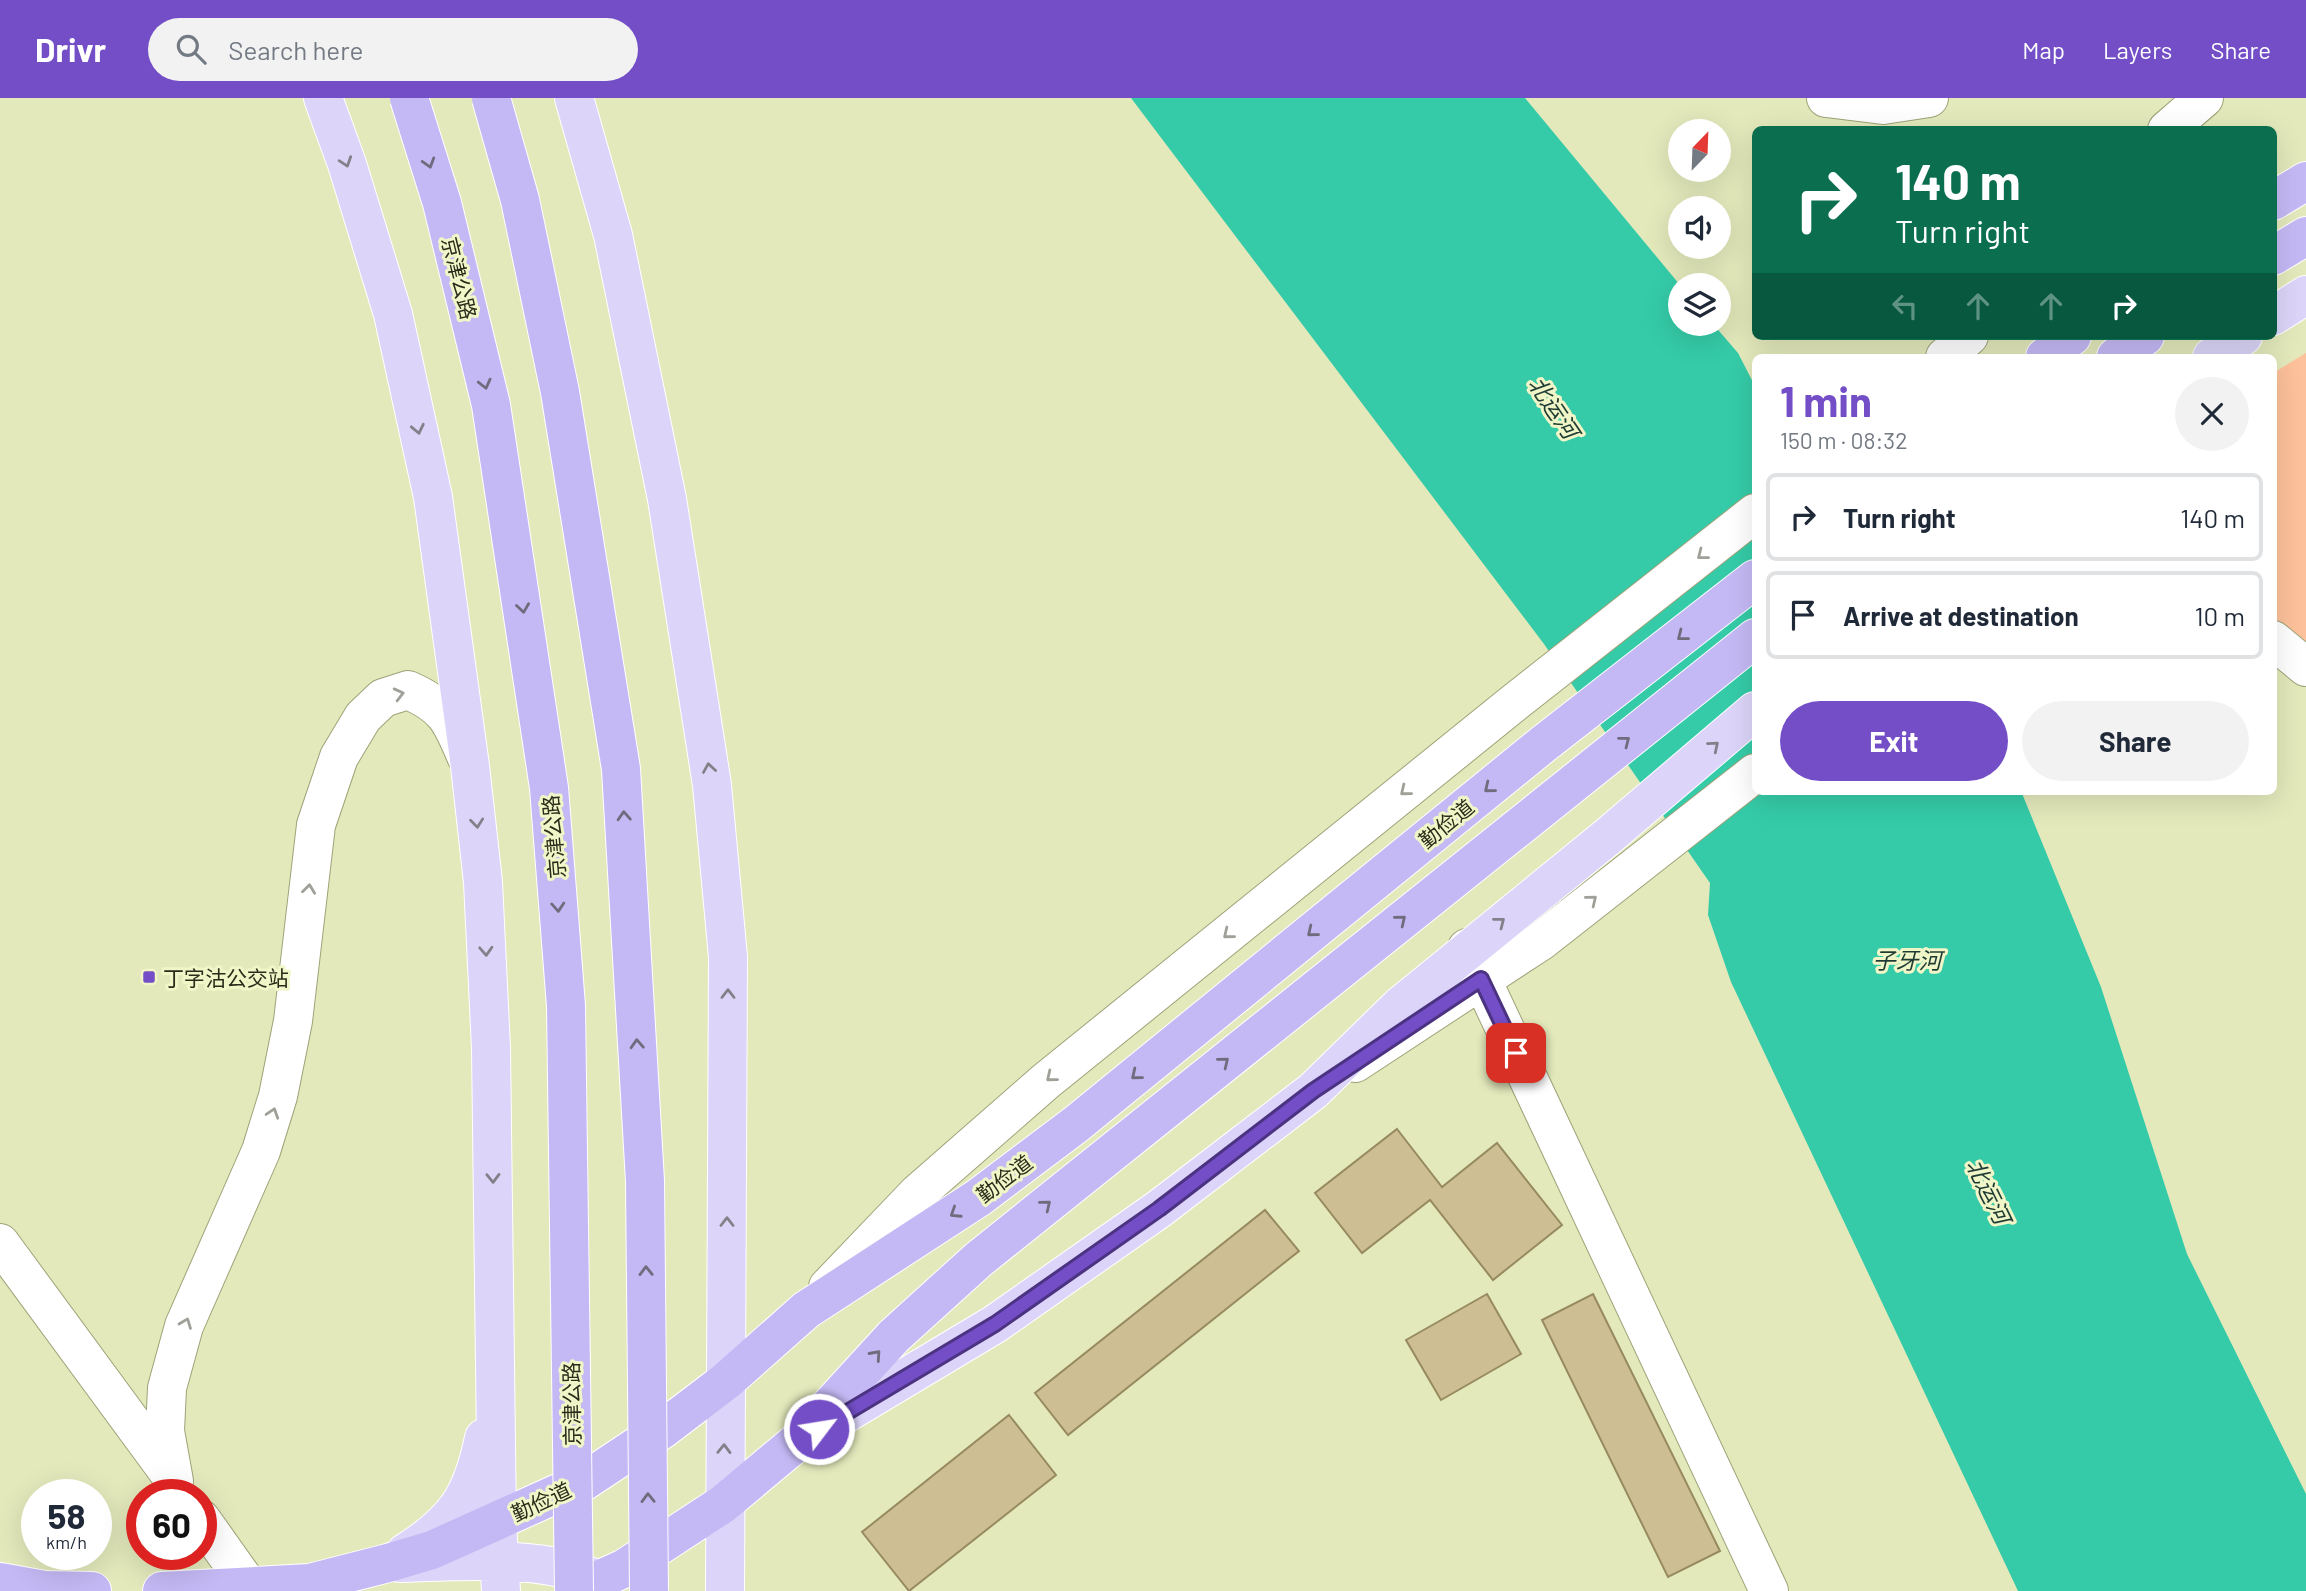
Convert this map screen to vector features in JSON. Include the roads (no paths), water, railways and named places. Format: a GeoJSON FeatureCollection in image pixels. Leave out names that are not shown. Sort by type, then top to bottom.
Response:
{"type":"FeatureCollection","features":[{"type":"Feature","properties":{"kind":"highway","name":"京津公路"},"geometry":{"type":"LineString","coordinates":[[409,98],[442,203],[491,405],[549,788],[566,1006],[592,1588]]}},
{"type":"Feature","properties":{"kind":"highway"},"geometry":{"type":"LineString","coordinates":[[491,98],[520,200],[560,392],[621,769],[645,1181],[649,1591]]}},
{"type":"Feature","properties":{"kind":"highway"},"geometry":{"type":"LineString","coordinates":[[2277,199],[2306,181]]}},
{"type":"Feature","properties":{"kind":"highway"},"geometry":{"type":"LineString","coordinates":[[2277,254],[2306,236]]}},
{"type":"Feature","properties":{"kind":"highway"},"geometry":{"type":"LineString","coordinates":[[2049,354],[2067,340]]}},
{"type":"Feature","properties":{"kind":"highway"},"geometry":{"type":"LineString","coordinates":[[2120,354],[2139,340]]}},
{"type":"Feature","properties":{"kind":"highway","name":"勤俭道"},"geometry":{"type":"LineString","coordinates":[[162,1591],[310,1583],[388,1563],[432,1550],[583,1482],[663,1429],[726,1381],[806,1310],[978,1198],[1075,1125],[1542,745],[1752,581]]}},
{"type":"Feature","properties":{"kind":"highway"},"geometry":{"type":"LineString","coordinates":[[592,1588],[723,1504],[797,1443],[894,1336],[979,1259],[1752,640]]}},
{"type":"Feature","properties":{"kind":"highway"},"geometry":{"type":"LineString","coordinates":[[0,1582],[44,1590],[92,1591]]}},
{"type":"Feature","properties":{"kind":"main road"},"geometry":{"type":"LineString","coordinates":[[323,98],[347,164],[393,314],[433,497],[470,766],[483,882],[491,1048],[500,1577]]}},
{"type":"Feature","properties":{"kind":"main road"},"geometry":{"type":"LineString","coordinates":[[574,98],[613,235],[667,499],[712,785],[728,957],[724,1591]]}},
{"type":"Feature","properties":{"kind":"main road"},"geometry":{"type":"LineString","coordinates":[[2277,313],[2306,295]]}},
{"type":"Feature","properties":{"kind":"main road"},"geometry":{"type":"LineString","coordinates":[[2216,354],[2237,340]]}},
{"type":"Feature","properties":{"kind":"main road"},"geometry":{"type":"LineString","coordinates":[[797,1443],[995,1324],[1159,1209],[1313,1091],[1399,1006],[1474,964],[1606,838],[1752,714]]}},
{"type":"Feature","properties":{"kind":"main road"},"geometry":{"type":"LineString","coordinates":[[388,1563],[436,1533],[457,1513],[473,1482],[495,1381]]}},
{"type":"Feature","properties":{"kind":"main road"},"geometry":{"type":"LineString","coordinates":[[388,1563],[500,1577],[565,1570],[592,1588]]}},
{"type":"Feature","properties":{"kind":"street"},"geometry":{"type":"LineString","coordinates":[[1826,98],[1883,105],[1929,98]]}},
{"type":"Feature","properties":{"kind":"street"},"geometry":{"type":"LineString","coordinates":[[2150,126],[2161,98]]}},
{"type":"Feature","properties":{"kind":"street"},"geometry":{"type":"LineString","coordinates":[[2172,126],[2204,98]]}},
{"type":"Feature","properties":{"kind":"street"},"geometry":{"type":"LineString","coordinates":[[1948,354],[1964,340]]}},
{"type":"Feature","properties":{"kind":"street"},"geometry":{"type":"LineString","coordinates":[[806,1310],[918,1193],[1046,1082],[1515,702],[1752,515]]}},
{"type":"Feature","properties":{"kind":"street"},"geometry":{"type":"LineString","coordinates":[[2277,643],[2306,667]]}},
{"type":"Feature","properties":{"kind":"street"},"geometry":{"type":"LineString","coordinates":[[177,1479],[165,1431],[167,1388],[184,1326],[261,1151],[278,1097],[293,1021],[316,825],[339,757],[363,717],[383,698],[408,690],[431,699],[450,719],[470,766]]}},
{"type":"Feature","properties":{"kind":"street"},"geometry":{"type":"LineString","coordinates":[[1752,774],[1541,941],[1474,964],[1769,1591]]}},
{"type":"Feature","properties":{"kind":"street"},"geometry":{"type":"LineString","coordinates":[[0,1243],[172,1479]]}},
{"type":"Feature","properties":{"kind":"street"},"geometry":{"type":"LineString","coordinates":[[217,1542],[250,1588]]}},
{"type":"Feature","properties":{"kind":"water","name":"子牙河"},"geometry":{"type":"Polygon","coordinates":[[[1131,98],[1525,98],[1670,273],[1668,336],[1723,336],[1738,353],[1752,380],[1752,795],[2023,795],[2101,987],[2187,1254],[2306,1494],[2306,1591],[2018,1591],[1731,982],[1708,915],[1710,883],[1544,644],[1131,98]]]}},
{"type":"Feature","properties":{"kind":"place","name":"丁字沽公交站"},"geometry":{"type":"Point","coordinates":[149,977]}},
{"type":"Feature","properties":{"kind":"water label","name":"北运河"},"geometry":{"type":"Point","coordinates":[1554,407]}},
{"type":"Feature","properties":{"kind":"water label","name":"北运河"},"geometry":{"type":"Point","coordinates":[1989,1191]}}]}
